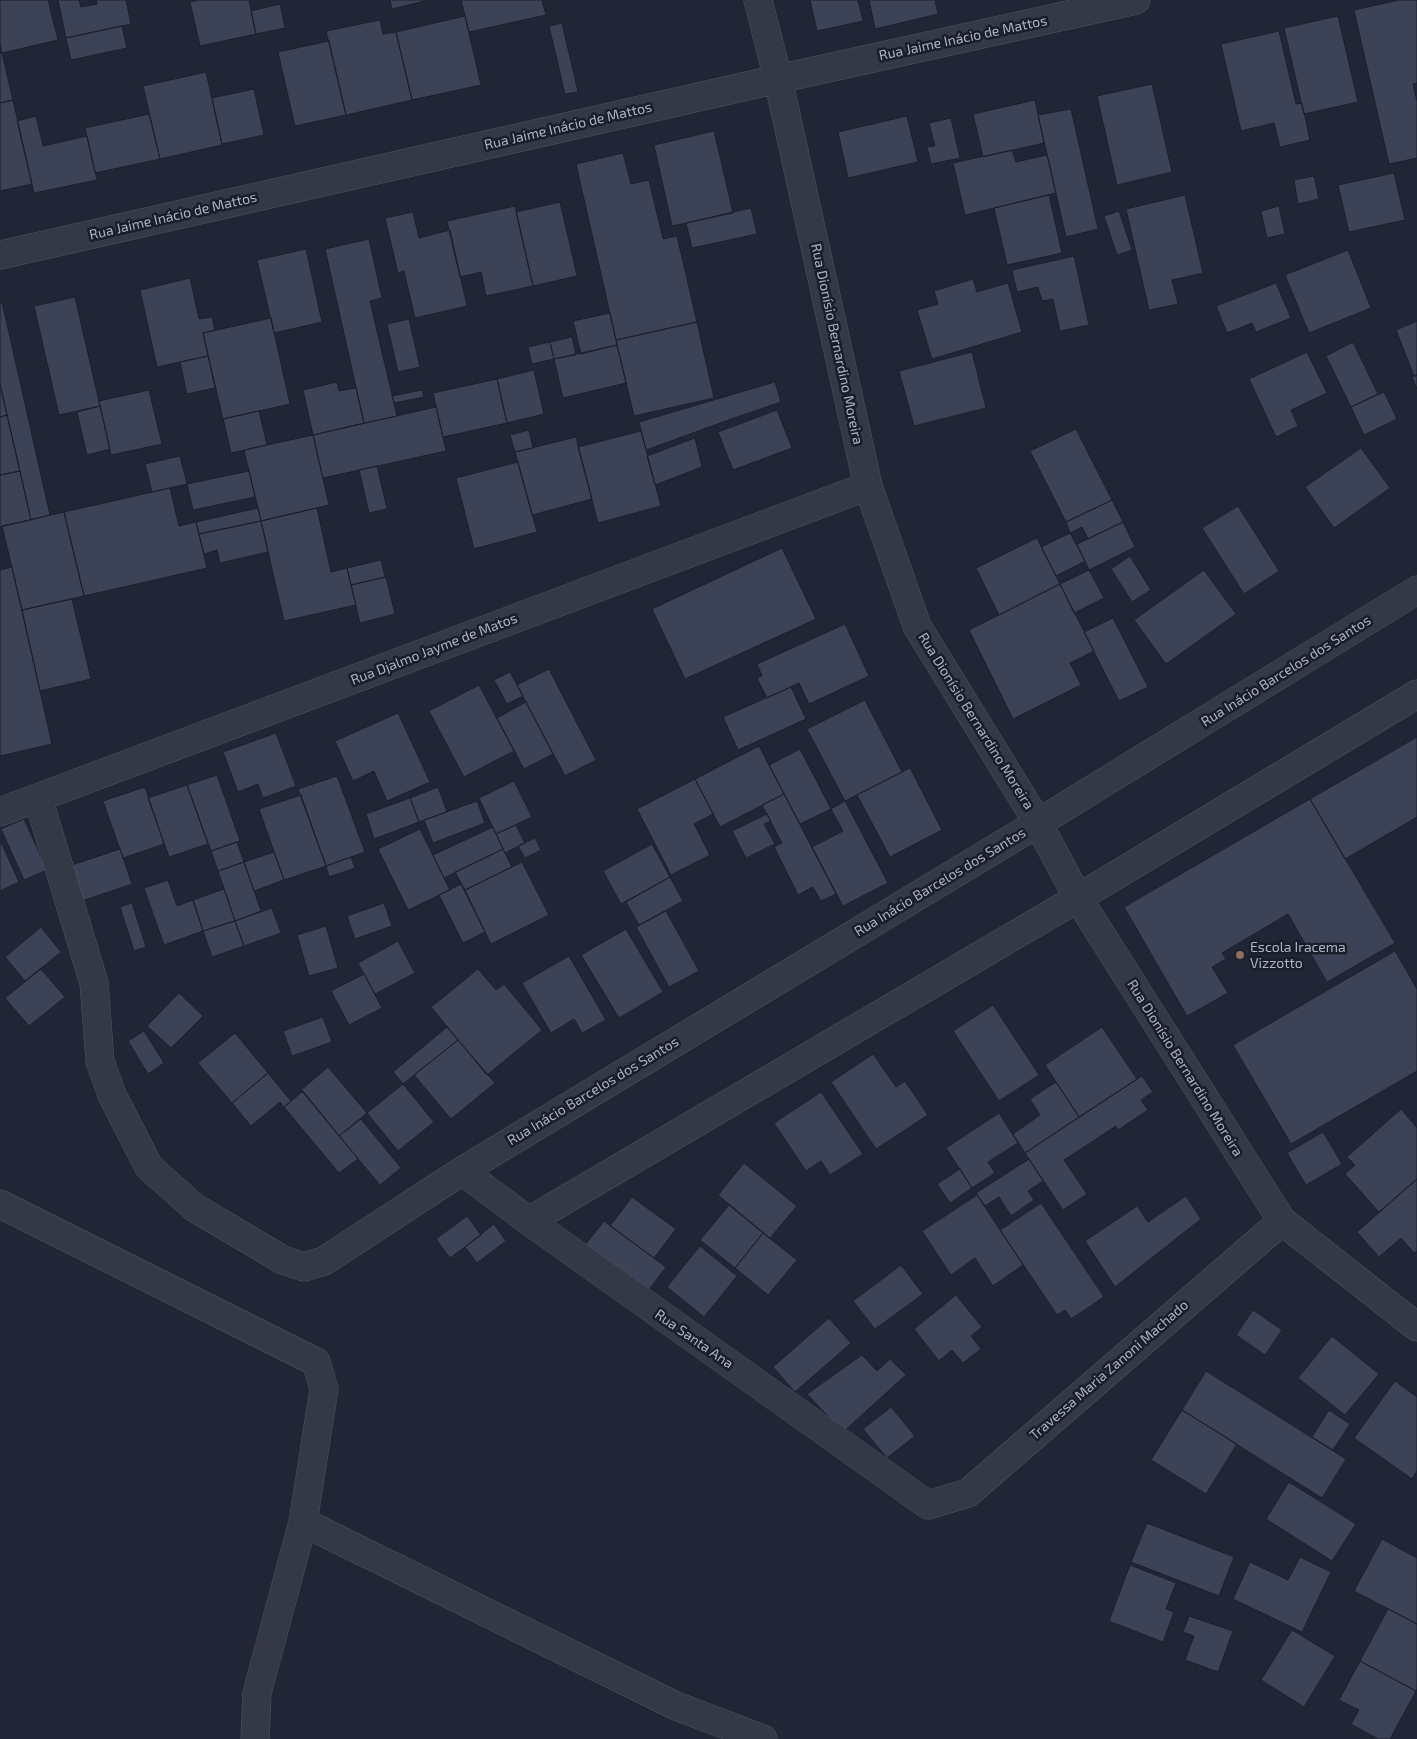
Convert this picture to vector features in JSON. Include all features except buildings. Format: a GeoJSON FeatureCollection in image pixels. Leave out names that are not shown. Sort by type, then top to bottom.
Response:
{"type":"FeatureCollection","features":[{"type":"Feature","properties":{"kind":"street","name":"Rua Dionísio Bernardino Moreira"},"geometry":{"type":"LineString","coordinates":[[758,0],[778,79],[868,486],[916,626],[1038,822],[1078,898],[1282,1221],[1417,1327]]}},
{"type":"Feature","properties":{"kind":"street","name":"Rua Jaime Inácio de Mattos"},"geometry":{"type":"LineString","coordinates":[[0,255],[1136,0]]}},
{"type":"Feature","properties":{"kind":"street","name":"Rua Djalmo Jayme de Matos"},"geometry":{"type":"LineString","coordinates":[[0,812],[868,486]]}},
{"type":"Feature","properties":{"kind":"street","name":"Rua Inácio Barcelos dos Santos"},"geometry":{"type":"LineString","coordinates":[[38,798],[94,983],[100,1061],[112,1095],[149,1167],[195,1208],[283,1260],[304,1267],[324,1261],[462,1171],[1417,590]]}},
{"type":"Feature","properties":{"kind":"street"},"geometry":{"type":"LineString","coordinates":[[529,1221],[1078,898],[1417,694]]}},
{"type":"Feature","properties":{"kind":"street","name":"Rua Santa Ana"},"geometry":{"type":"LineString","coordinates":[[462,1171],[529,1221],[928,1505]]}},
{"type":"Feature","properties":{"kind":"street"},"geometry":{"type":"LineString","coordinates":[[0,1204],[316,1362],[324,1389],[303,1522],[257,1693],[255,1739]]}},
{"type":"Feature","properties":{"kind":"street","name":"Travessa Maria Zanoni Machado"},"geometry":{"type":"LineString","coordinates":[[928,1505],[968,1493],[1282,1221]]}},
{"type":"Feature","properties":{"kind":"street"},"geometry":{"type":"LineString","coordinates":[[303,1522],[676,1706],[763,1739]]}},
{"type":"Feature","properties":{"kind":"place","name":"Escola Iracema Vizzotto"},"geometry":{"type":"Point","coordinates":[1240,955]}}]}
